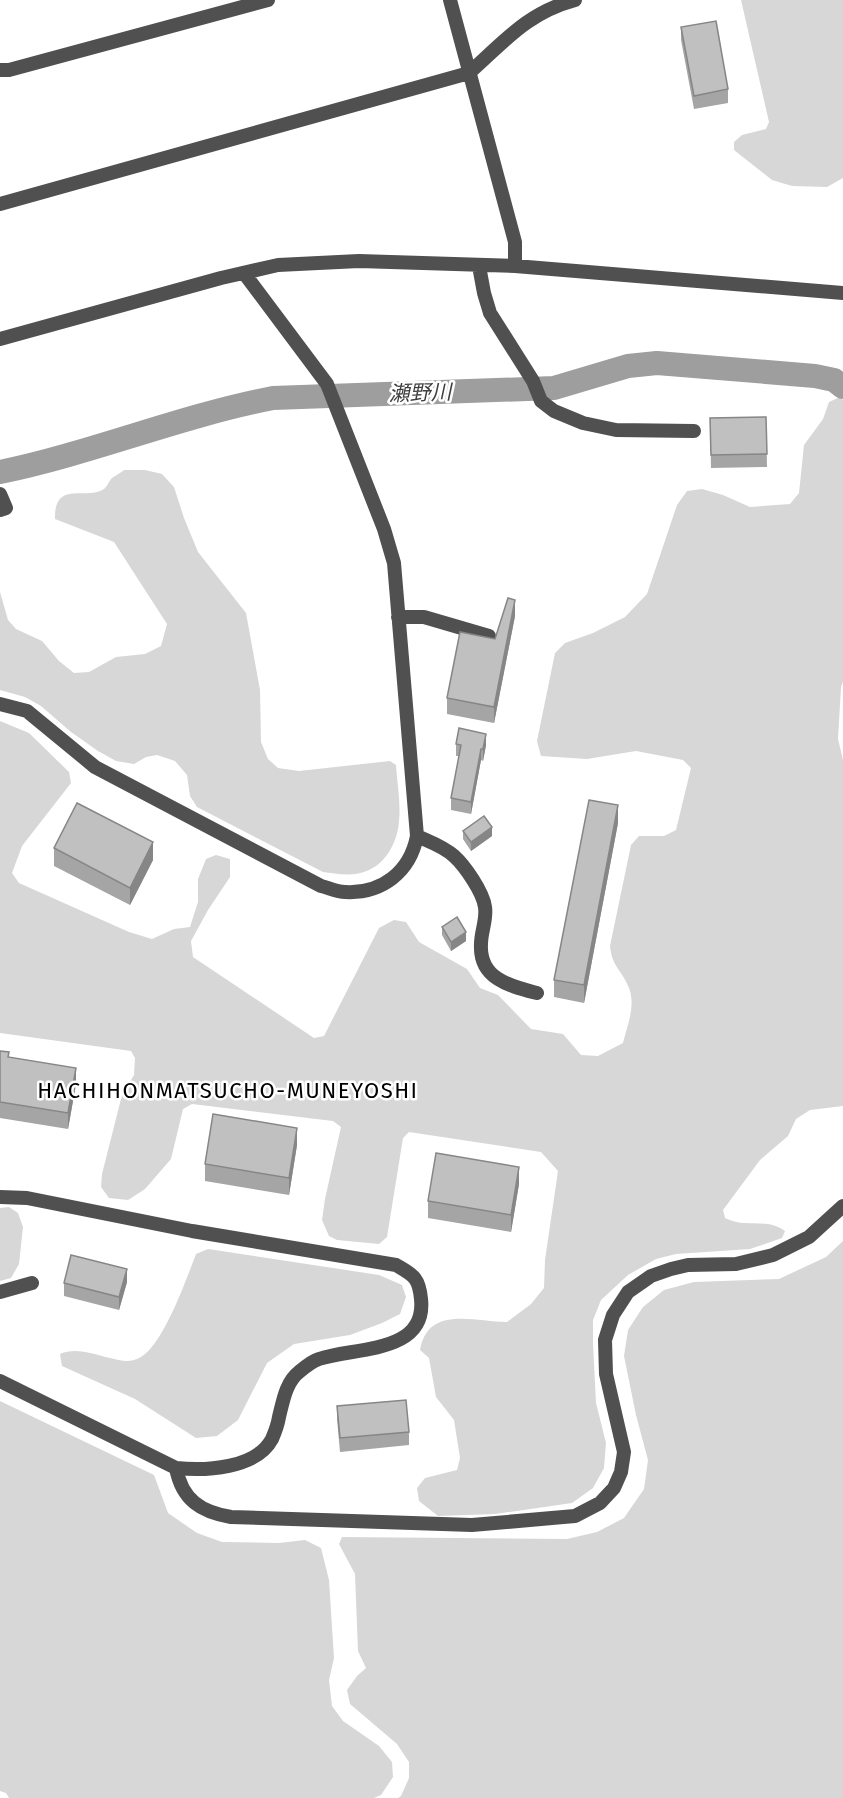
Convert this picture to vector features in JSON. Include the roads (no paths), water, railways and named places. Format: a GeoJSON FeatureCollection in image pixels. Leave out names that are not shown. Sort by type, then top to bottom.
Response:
{"type":"FeatureCollection","features":[{"type":"Feature","properties":{"kind":"lane"},"geometry":{"type":"LineString","coordinates":[[0,70],[9,70],[268,0]]}},
{"type":"Feature","properties":{"kind":"lane"},"geometry":{"type":"LineString","coordinates":[[450,0],[515,242],[515,267]]}},
{"type":"Feature","properties":{"kind":"lane"},"geometry":{"type":"LineString","coordinates":[[0,204],[469,73],[528,20],[548,8],[575,0]]}},
{"type":"Feature","properties":{"kind":"lane"},"geometry":{"type":"LineString","coordinates":[[0,339],[278,265],[359,261],[515,267],[843,293]]}},
{"type":"Feature","properties":{"kind":"lane"},"geometry":{"type":"LineString","coordinates":[[479,266],[490,313],[533,381],[541,401],[554,411],[584,423],[616,430],[694,431]]}},
{"type":"Feature","properties":{"kind":"lane"},"geometry":{"type":"LineString","coordinates":[[0,704],[27,711],[94,767],[321,886],[344,892],[368,890],[391,880],[405,866],[414,852],[417,836],[394,563],[384,529],[327,384],[244,273]]}},
{"type":"Feature","properties":{"kind":"lane"},"geometry":{"type":"LineString","coordinates":[[0,494],[6,508],[0,510]]}},
{"type":"Feature","properties":{"kind":"lane"},"geometry":{"type":"LineString","coordinates":[[398,617],[424,617],[489,636]]}},
{"type":"Feature","properties":{"kind":"lane"},"geometry":{"type":"LineString","coordinates":[[417,836],[455,856],[481,893],[486,908],[480,943],[482,960],[491,976],[510,986],[537,993]]}},
{"type":"Feature","properties":{"kind":"lane"},"geometry":{"type":"LineString","coordinates":[[0,1197],[27,1198],[192,1231],[396,1265],[413,1274],[420,1285],[422,1303],[419,1318],[410,1334],[395,1343],[316,1360],[297,1373],[286,1391],[272,1440],[260,1453],[243,1462],[222,1467],[195,1470],[176,1467],[0,1381]]}},
{"type":"Feature","properties":{"kind":"lane"},"geometry":{"type":"LineString","coordinates":[[176,1467],[178,1477],[188,1497],[210,1513],[231,1517],[472,1525],[575,1516],[600,1503],[614,1488],[621,1472],[624,1452],[606,1374],[604,1340],[613,1315],[628,1292],[651,1276],[671,1269],[688,1265],[736,1264],[773,1255],[809,1237],[843,1206]]}},
{"type":"Feature","properties":{"kind":"lane"},"geometry":{"type":"LineString","coordinates":[[0,1292],[32,1283]]}},
{"type":"Feature","properties":{"kind":"waterway","name":"瀬野川"},"geometry":{"type":"LineString","coordinates":[[0,472],[68,455],[204,414],[273,398],[554,388],[628,366],[657,363],[815,376],[834,380],[843,387]]}},
{"type":"Feature","properties":{"kind":"district","name":"HACHIHONMATSUCHO-MUNEYOSHI"},"geometry":{"type":"Point","coordinates":[228,1090]}}]}
